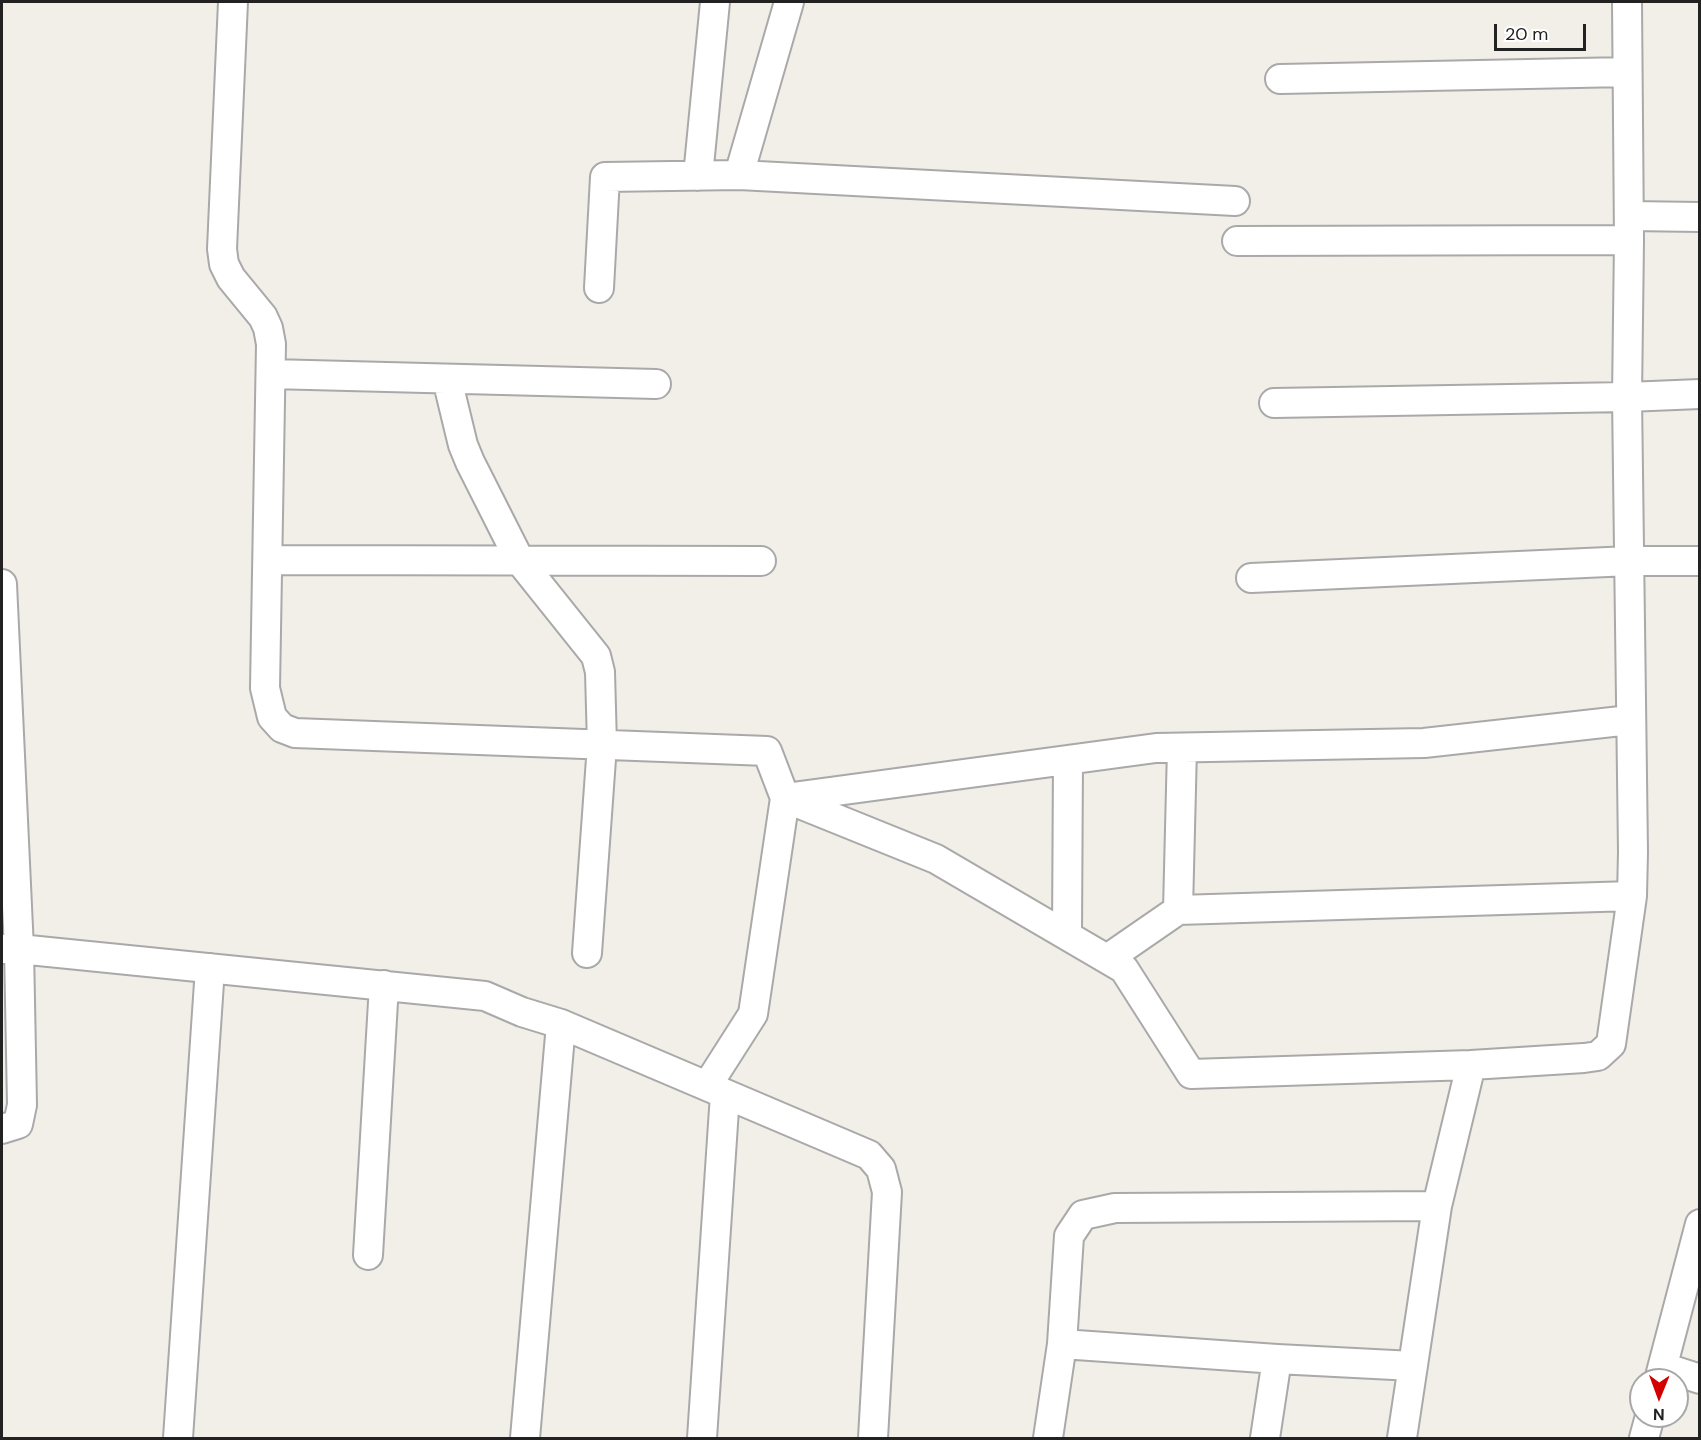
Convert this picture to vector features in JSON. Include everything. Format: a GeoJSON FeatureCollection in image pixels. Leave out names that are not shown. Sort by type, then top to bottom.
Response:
{"type":"FeatureCollection","features":[{"type":"Feature","properties":{"kind":"street"},"geometry":{"type":"LineString","coordinates":[[233,2],[222,249],[224,264],[231,278],[263,316],[271,344],[265,688],[272,717],[282,728],[295,733],[767,751],[785,798],[753,1014],[716,1090],[702,1438]]}},
{"type":"Feature","properties":{"kind":"street"},"geometry":{"type":"LineString","coordinates":[[698,176],[715,2]]}},
{"type":"Feature","properties":{"kind":"street"},"geometry":{"type":"LineString","coordinates":[[738,175],[789,2]]}},
{"type":"Feature","properties":{"kind":"street"},"geometry":{"type":"LineString","coordinates":[[785,798],[936,859],[1124,969],[1191,1074],[1471,1065],[1591,1057],[1598,1056],[1611,1044],[1632,896],[1633,852],[1627,397],[1629,228],[1627,2]]}},
{"type":"Feature","properties":{"kind":"street"},"geometry":{"type":"LineString","coordinates":[[1280,80],[1628,72]]}},
{"type":"Feature","properties":{"kind":"street"},"geometry":{"type":"LineString","coordinates":[[599,288],[605,177],[738,175],[1235,201]]}},
{"type":"Feature","properties":{"kind":"street"},"geometry":{"type":"LineString","coordinates":[[1237,241],[1629,228],[1700,217]]}},
{"type":"Feature","properties":{"kind":"street"},"geometry":{"type":"LineString","coordinates":[[271,374],[656,384]]}},
{"type":"Feature","properties":{"kind":"street"},"geometry":{"type":"LineString","coordinates":[[447,379],[470,462],[520,561],[596,656],[600,672],[602,745],[587,953]]}},
{"type":"Feature","properties":{"kind":"street"},"geometry":{"type":"LineString","coordinates":[[1274,403],[1700,394]]}},
{"type":"Feature","properties":{"kind":"street"},"geometry":{"type":"LineString","coordinates":[[268,560],[761,561]]}},
{"type":"Feature","properties":{"kind":"street"},"geometry":{"type":"LineString","coordinates":[[1251,578],[1630,561],[1700,561]]}},
{"type":"Feature","properties":{"kind":"street"},"geometry":{"type":"LineString","coordinates":[[2,584],[10,949],[22,1105],[18,1124],[2,1129]]}},
{"type":"Feature","properties":{"kind":"street"},"geometry":{"type":"LineString","coordinates":[[785,798],[1156,748],[1424,743],[1630,720]]}},
{"type":"Feature","properties":{"kind":"street"},"geometry":{"type":"LineString","coordinates":[[1178,910],[1182,748]]}},
{"type":"Feature","properties":{"kind":"street"},"geometry":{"type":"LineString","coordinates":[[1067,935],[1068,760]]}},
{"type":"Feature","properties":{"kind":"street"},"geometry":{"type":"LineString","coordinates":[[1107,959],[1178,910],[1632,896]]}},
{"type":"Feature","properties":{"kind":"street"},"geometry":{"type":"LineString","coordinates":[[10,949],[485,996],[522,1012],[561,1024],[869,1155],[881,1169],[887,1192],[873,1438]]}},
{"type":"Feature","properties":{"kind":"street"},"geometry":{"type":"LineString","coordinates":[[178,1438],[210,968]]}},
{"type":"Feature","properties":{"kind":"street"},"geometry":{"type":"LineString","coordinates":[[368,1255],[384,986]]}},
{"type":"Feature","properties":{"kind":"street"},"geometry":{"type":"LineString","coordinates":[[525,1438],[561,1024]]}},
{"type":"Feature","properties":{"kind":"street"},"geometry":{"type":"LineString","coordinates":[[1402,1438],[1437,1206],[1471,1065]]}},
{"type":"Feature","properties":{"kind":"street"},"geometry":{"type":"LineString","coordinates":[[1048,1438],[1062,1344],[1069,1236],[1083,1215],[1115,1208],[1437,1206]]}},
{"type":"Feature","properties":{"kind":"street"},"geometry":{"type":"LineString","coordinates":[[1662,1368],[1700,1224]]}},
{"type":"Feature","properties":{"kind":"street"},"geometry":{"type":"LineString","coordinates":[[1062,1344],[1413,1366]]}},
{"type":"Feature","properties":{"kind":"street"},"geometry":{"type":"LineString","coordinates":[[1264,1438],[1277,1359]]}}]}
